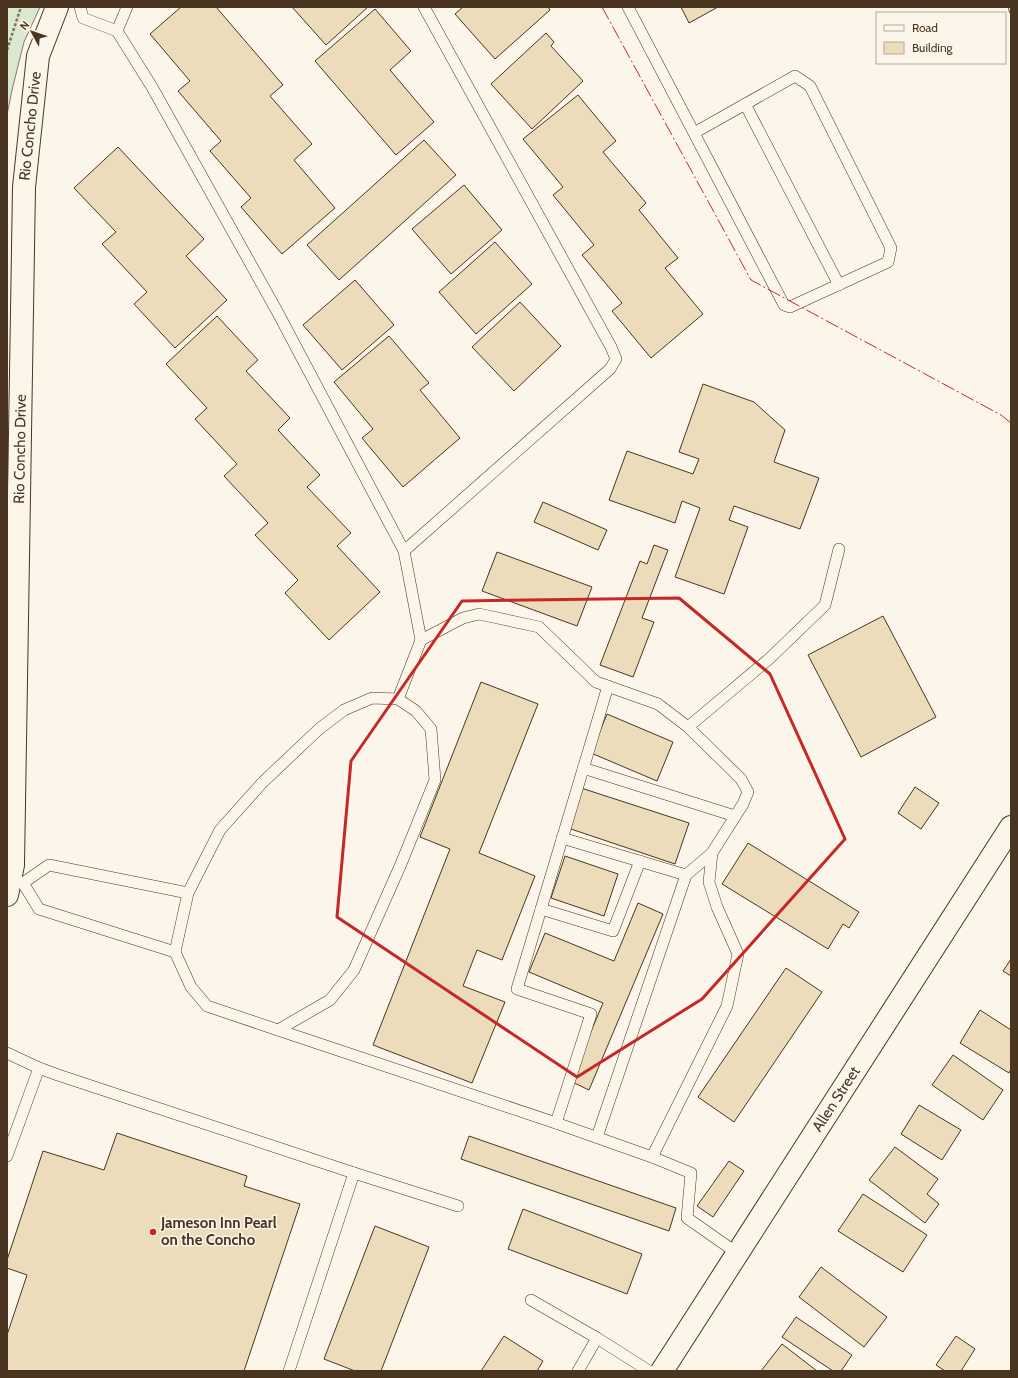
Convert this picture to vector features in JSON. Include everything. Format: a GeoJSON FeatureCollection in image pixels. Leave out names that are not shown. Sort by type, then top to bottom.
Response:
{"type":"FeatureCollection","features":[{"type":"Feature","properties":{"kind":"street","name":"Rio Concho Drive"},"geometry":{"type":"LineString","coordinates":[[13,886],[24,187],[38,56],[57,7]]}},
{"type":"Feature","properties":{"kind":"street","name":"Allen Street"},"geometry":{"type":"LineString","coordinates":[[662,1371],[1011,827]]}},
{"type":"Feature","properties":{"kind":"lane"},"geometry":{"type":"LineString","coordinates":[[80,7],[83,18],[117,31],[152,87],[278,313],[404,551],[421,640],[398,699]]}},
{"type":"Feature","properties":{"kind":"lane"},"geometry":{"type":"LineString","coordinates":[[117,31],[127,7]]}},
{"type":"Feature","properties":{"kind":"lane"},"geometry":{"type":"LineString","coordinates":[[404,551],[610,369],[616,358],[424,7]]}},
{"type":"Feature","properties":{"kind":"lane"},"geometry":{"type":"LineString","coordinates":[[628,7],[784,305],[790,308],[888,262],[890,248],[810,86],[795,76],[694,133]]}},
{"type":"Feature","properties":{"kind":"lane"},"geometry":{"type":"LineString","coordinates":[[745,104],[839,285]]}},
{"type":"Feature","properties":{"kind":"lane"},"geometry":{"type":"LineString","coordinates":[[688,727],[769,659],[825,605],[839,549]]}},
{"type":"Feature","properties":{"kind":"lane"},"geometry":{"type":"LineString","coordinates":[[421,640],[463,618],[478,614],[539,627],[596,682],[658,704],[688,727],[741,780],[748,792],[743,804],[712,854],[686,875],[597,1137]]}},
{"type":"Feature","properties":{"kind":"lane"},"geometry":{"type":"LineString","coordinates":[[556,1123],[591,1014],[517,989],[608,686]]}},
{"type":"Feature","properties":{"kind":"lane"},"geometry":{"type":"LineString","coordinates":[[278,1030],[330,1000],[354,970],[401,864],[434,780],[431,728],[416,711],[398,699],[372,698],[344,710],[319,729],[262,783],[220,830],[188,893],[175,952],[191,987],[207,1006],[278,1030],[556,1123],[597,1137],[691,1172],[687,1218],[737,1253]]}},
{"type":"Feature","properties":{"kind":"lane"},"geometry":{"type":"LineString","coordinates":[[583,768],[735,816]]}},
{"type":"Feature","properties":{"kind":"lane"},"geometry":{"type":"LineString","coordinates":[[562,838],[686,875]]}},
{"type":"Feature","properties":{"kind":"lane"},"geometry":{"type":"LineString","coordinates":[[652,1157],[727,1006],[738,954],[717,907],[710,882],[712,854]]}},
{"type":"Feature","properties":{"kind":"lane"},"geometry":{"type":"LineString","coordinates":[[541,909],[613,931],[640,861]]}},
{"type":"Feature","properties":{"kind":"lane"},"geometry":{"type":"LineString","coordinates":[[175,952],[39,909],[13,886],[49,865],[188,893]]}},
{"type":"Feature","properties":{"kind":"lane"},"geometry":{"type":"LineString","coordinates":[[7,1053],[39,1068],[458,1206]]}},
{"type":"Feature","properties":{"kind":"lane"},"geometry":{"type":"LineString","coordinates":[[7,1156],[39,1068]]}},
{"type":"Feature","properties":{"kind":"lane"},"geometry":{"type":"LineString","coordinates":[[289,1371],[354,1173]]}},
{"type":"Feature","properties":{"kind":"lane"},"geometry":{"type":"LineString","coordinates":[[531,1300],[597,1338],[649,1371]]}},
{"type":"Feature","properties":{"kind":"lane"},"geometry":{"type":"LineString","coordinates":[[578,1371],[597,1338]]}},
{"type":"Feature","properties":{"kind":"path"},"geometry":{"type":"LineString","coordinates":[[7,50],[21,7]]}},
{"type":"Feature","properties":{"kind":"highlighted area"},"geometry":{"type":"Polygon","coordinates":[[[679,598],[770,674],[845,839],[702,999],[577,1077],[337,917],[351,761],[462,601],[679,598]]]}},
{"type":"Feature","properties":{"kind":"green space"},"geometry":{"type":"Polygon","coordinates":[[[7,7],[40,7],[24,42],[7,115],[7,7]]]}},
{"type":"Feature","properties":{"kind":"building"},"geometry":{"type":"Polygon","coordinates":[[[181,7],[216,7],[283,85],[270,96],[312,144],[294,160],[335,208],[282,254],[241,207],[251,198],[210,151],[221,141],[178,91],[190,81],[150,34],[181,7]]]}},
{"type":"Feature","properties":{"kind":"building"},"geometry":{"type":"Polygon","coordinates":[[[292,7],[368,7],[326,45],[292,7]]]}},
{"type":"Feature","properties":{"kind":"building"},"geometry":{"type":"Polygon","coordinates":[[[463,7],[548,7],[550,10],[495,59],[455,14],[463,7]]]}},
{"type":"Feature","properties":{"kind":"building"},"geometry":{"type":"Polygon","coordinates":[[[681,7],[718,7],[689,23],[681,7]]]}},
{"type":"Feature","properties":{"kind":"building"},"geometry":{"type":"Polygon","coordinates":[[[375,9],[411,51],[390,70],[434,122],[396,155],[315,61],[375,9]]]}},
{"type":"Feature","properties":{"kind":"building"},"geometry":{"type":"Polygon","coordinates":[[[546,33],[554,42],[551,46],[583,81],[532,129],[491,84],[546,33]]]}},
{"type":"Feature","properties":{"kind":"building"},"geometry":{"type":"Polygon","coordinates":[[[578,95],[616,141],[603,152],[646,203],[639,210],[678,258],[665,268],[703,314],[651,358],[612,311],[622,303],[582,255],[594,245],[553,195],[563,187],[523,139],[578,95]]]}},
{"type":"Feature","properties":{"kind":"building"},"geometry":{"type":"Polygon","coordinates":[[[424,140],[456,175],[339,280],[307,245],[424,140]]]}},
{"type":"Feature","properties":{"kind":"building"},"geometry":{"type":"Polygon","coordinates":[[[118,147],[204,239],[186,256],[227,300],[175,348],[134,304],[147,292],[102,244],[116,232],[74,188],[118,147]]]}},
{"type":"Feature","properties":{"kind":"building"},"geometry":{"type":"Polygon","coordinates":[[[464,185],[502,230],[451,274],[412,229],[464,185]]]}},
{"type":"Feature","properties":{"kind":"building"},"geometry":{"type":"Polygon","coordinates":[[[495,242],[532,284],[476,334],[439,292],[495,242]]]}},
{"type":"Feature","properties":{"kind":"building"},"geometry":{"type":"Polygon","coordinates":[[[355,280],[394,325],[342,370],[303,325],[355,280]]]}},
{"type":"Feature","properties":{"kind":"building"},"geometry":{"type":"Polygon","coordinates":[[[520,302],[561,346],[514,391],[472,347],[520,302]]]}},
{"type":"Feature","properties":{"kind":"building"},"geometry":{"type":"Polygon","coordinates":[[[217,316],[258,360],[246,371],[290,418],[278,430],[320,475],[307,487],[351,533],[337,546],[380,592],[329,640],[285,593],[298,580],[255,535],[268,523],[224,476],[237,464],[195,419],[207,408],[166,364],[217,316]]]}},
{"type":"Feature","properties":{"kind":"building"},"geometry":{"type":"Polygon","coordinates":[[[389,336],[429,383],[420,390],[460,438],[403,487],[362,438],[373,429],[334,382],[389,336]]]}},
{"type":"Feature","properties":{"kind":"building"},"geometry":{"type":"Polygon","coordinates":[[[703,384],[754,402],[785,430],[774,462],[819,478],[800,529],[734,506],[729,520],[748,527],[724,594],[675,577],[700,508],[682,501],[675,523],[609,500],[627,451],[693,474],[699,459],[679,452],[703,384]]]}},
{"type":"Feature","properties":{"kind":"building"},"geometry":{"type":"Polygon","coordinates":[[[543,502],[607,530],[598,550],[534,522],[543,502]]]}},
{"type":"Feature","properties":{"kind":"building"},"geometry":{"type":"Polygon","coordinates":[[[654,545],[668,550],[642,618],[654,622],[633,677],[600,665],[640,561],[647,564],[654,545]]]}},
{"type":"Feature","properties":{"kind":"building"},"geometry":{"type":"Polygon","coordinates":[[[497,552],[592,587],[577,626],[482,591],[497,552]]]}},
{"type":"Feature","properties":{"kind":"building"},"geometry":{"type":"Polygon","coordinates":[[[883,616],[936,717],[861,757],[808,655],[883,616]]]}},
{"type":"Feature","properties":{"kind":"building"},"geometry":{"type":"Polygon","coordinates":[[[481,682],[538,704],[479,853],[535,876],[502,960],[477,950],[463,986],[505,1002],[472,1083],[373,1045],[450,849],[420,837],[481,682]]]}},
{"type":"Feature","properties":{"kind":"building"},"geometry":{"type":"Polygon","coordinates":[[[607,714],[673,742],[657,781],[591,753],[607,714]]]}},
{"type":"Feature","properties":{"kind":"building"},"geometry":{"type":"Polygon","coordinates":[[[915,787],[939,803],[921,829],[898,813],[915,787]]]}},
{"type":"Feature","properties":{"kind":"building"},"geometry":{"type":"Polygon","coordinates":[[[581,788],[689,823],[675,864],[568,828],[581,788]]]}},
{"type":"Feature","properties":{"kind":"building"},"geometry":{"type":"Polygon","coordinates":[[[748,843],[859,912],[849,928],[843,924],[828,949],[722,884],[748,843]]]}},
{"type":"Feature","properties":{"kind":"building"},"geometry":{"type":"Polygon","coordinates":[[[565,856],[618,874],[604,916],[551,898],[565,856]]]}},
{"type":"Feature","properties":{"kind":"building"},"geometry":{"type":"Polygon","coordinates":[[[638,903],[663,914],[589,1090],[570,1081],[603,1003],[529,972],[545,933],[614,961],[638,903]]]}},
{"type":"Feature","properties":{"kind":"building"},"geometry":{"type":"Polygon","coordinates":[[[1011,959],[1011,976],[1003,971],[1011,959]]]}},
{"type":"Feature","properties":{"kind":"building"},"geometry":{"type":"Polygon","coordinates":[[[786,968],[822,992],[734,1122],[698,1097],[786,968]]]}},
{"type":"Feature","properties":{"kind":"building"},"geometry":{"type":"Polygon","coordinates":[[[980,1010],[1011,1030],[1011,1069],[1009,1073],[960,1043],[980,1010]]]}},
{"type":"Feature","properties":{"kind":"building"},"geometry":{"type":"Polygon","coordinates":[[[953,1055],[1003,1090],[983,1120],[932,1085],[953,1055]]]}},
{"type":"Feature","properties":{"kind":"building"},"geometry":{"type":"Polygon","coordinates":[[[919,1105],[961,1130],[942,1160],[901,1134],[919,1105]]]}},
{"type":"Feature","properties":{"kind":"building","name":"Jameson Inn Pearl on the Concho"},"geometry":{"type":"Polygon","coordinates":[[[117,1133],[247,1176],[244,1186],[300,1204],[244,1371],[7,1371],[7,1335],[27,1275],[7,1268],[7,1260],[43,1151],[104,1170],[117,1133]]]}},
{"type":"Feature","properties":{"kind":"building"},"geometry":{"type":"Polygon","coordinates":[[[469,1136],[676,1208],[669,1231],[461,1159],[469,1136]]]}},
{"type":"Feature","properties":{"kind":"building"},"geometry":{"type":"Polygon","coordinates":[[[895,1147],[938,1179],[927,1194],[939,1204],[925,1223],[869,1180],[895,1147]]]}},
{"type":"Feature","properties":{"kind":"building"},"geometry":{"type":"Polygon","coordinates":[[[729,1161],[744,1171],[713,1217],[697,1206],[729,1161]]]}},
{"type":"Feature","properties":{"kind":"building"},"geometry":{"type":"Polygon","coordinates":[[[863,1194],[927,1235],[903,1272],[838,1231],[863,1194]]]}},
{"type":"Feature","properties":{"kind":"building"},"geometry":{"type":"Polygon","coordinates":[[[523,1209],[642,1254],[627,1294],[508,1249],[523,1209]]]}},
{"type":"Feature","properties":{"kind":"building"},"geometry":{"type":"Polygon","coordinates":[[[375,1226],[429,1247],[381,1371],[355,1371],[324,1359],[375,1226]]]}},
{"type":"Feature","properties":{"kind":"building"},"geometry":{"type":"Polygon","coordinates":[[[821,1267],[887,1317],[864,1347],[799,1297],[821,1267]]]}},
{"type":"Feature","properties":{"kind":"building"},"geometry":{"type":"Polygon","coordinates":[[[796,1317],[852,1355],[841,1371],[833,1371],[782,1337],[796,1317]]]}},
{"type":"Feature","properties":{"kind":"building"},"geometry":{"type":"Polygon","coordinates":[[[504,1336],[543,1361],[537,1371],[481,1371],[504,1336]]]}},
{"type":"Feature","properties":{"kind":"building"},"geometry":{"type":"Polygon","coordinates":[[[956,1336],[975,1349],[961,1371],[945,1371],[936,1365],[956,1336]]]}},
{"type":"Feature","properties":{"kind":"building"},"geometry":{"type":"Polygon","coordinates":[[[782,1344],[817,1371],[761,1371],[782,1344]]]}},
{"type":"Feature","properties":{"kind":"railway"},"geometry":{"type":"LineString","coordinates":[[1010,7],[1011,11]]}},
{"type":"Feature","properties":{"kind":"power"},"geometry":{"type":"LineString","coordinates":[[602,7],[751,280],[1001,415],[1011,423]]}},
{"type":"Feature","properties":{"kind":"place","name":"Jameson Inn Pearl on the Concho"},"geometry":{"type":"Point","coordinates":[153,1232]}}]}
